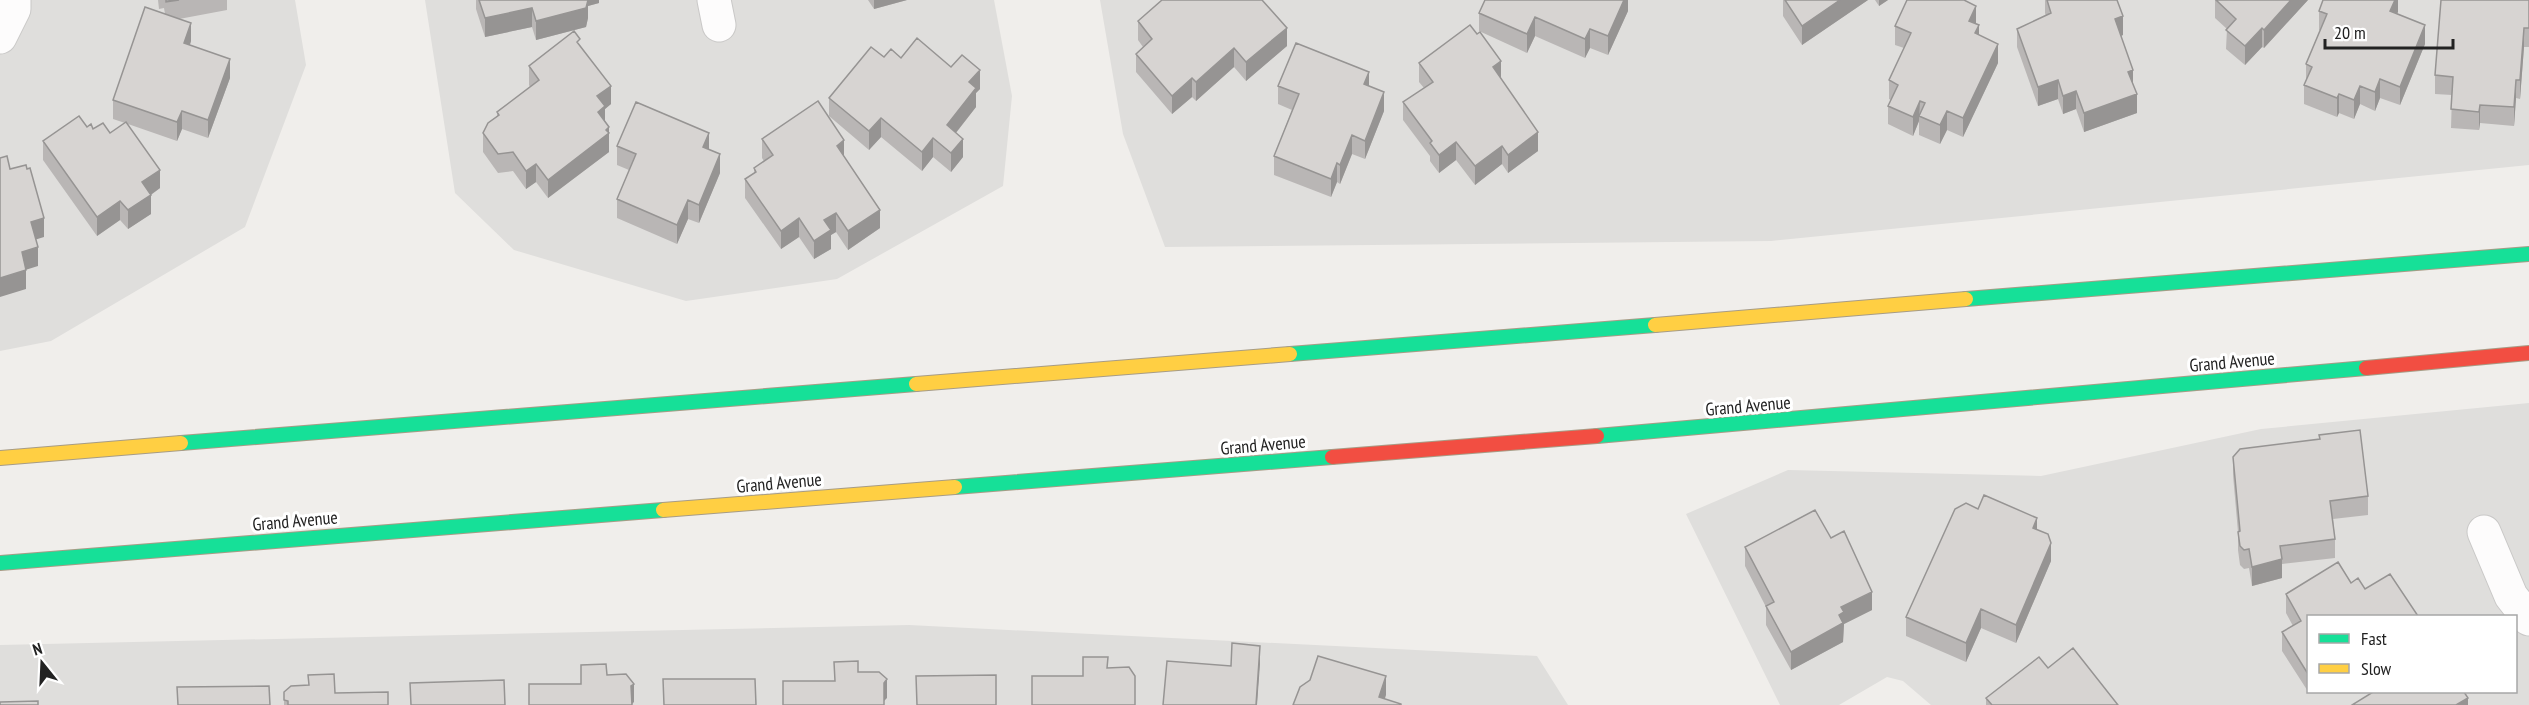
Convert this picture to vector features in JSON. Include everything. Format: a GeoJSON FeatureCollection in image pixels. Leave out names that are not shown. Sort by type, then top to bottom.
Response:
{"type":"FeatureCollection","features":[{"type":"Feature","properties":{"kind":"main road"},"geometry":{"type":"LineString","coordinates":[[0,458],[2529,254]]}},
{"type":"Feature","properties":{"kind":"main road","name":"Grand Avenue"},"geometry":{"type":"LineString","coordinates":[[0,563],[1782,422],[2529,353]]}},
{"type":"Feature","properties":{"kind":"street"},"geometry":{"type":"LineString","coordinates":[[0,37],[14,9],[14,0]]}},
{"type":"Feature","properties":{"kind":"street"},"geometry":{"type":"LineString","coordinates":[[2484,532],[2511,596],[2529,619]]}},
{"type":"Feature","properties":{"kind":"shaded area"},"geometry":{"type":"Polygon","coordinates":[[[0,0],[295,0],[306,65],[245,227],[51,341],[0,351],[0,0]]]}},
{"type":"Feature","properties":{"kind":"shaded area"},"geometry":{"type":"Polygon","coordinates":[[[425,0],[994,0],[1012,96],[1003,186],[837,279],[686,301],[514,250],[455,193],[425,0]]]}},
{"type":"Feature","properties":{"kind":"shaded area"},"geometry":{"type":"Polygon","coordinates":[[[1100,0],[2529,0],[2529,165],[1771,241],[1165,247],[1123,134],[1100,0]]]}},
{"type":"Feature","properties":{"kind":"shaded area"},"geometry":{"type":"Polygon","coordinates":[[[2529,403],[2529,705],[1931,705],[1903,681],[1887,677],[1839,705],[1780,705],[1686,514],[1788,470],[2041,476],[2261,429],[2529,403]]]}},
{"type":"Feature","properties":{"kind":"shaded area"},"geometry":{"type":"Polygon","coordinates":[[[909,625],[1537,656],[1568,705],[0,705],[0,645],[909,625]]]}},
{"type":"Feature","properties":{"kind":"building"},"geometry":{"type":"Polygon","coordinates":[[[479,0],[588,0],[586,8],[536,21],[532,8],[485,18],[479,0]]]}},
{"type":"Feature","properties":{"kind":"building"},"geometry":{"type":"Polygon","coordinates":[[[1162,0],[1262,0],[1287,28],[1246,62],[1234,48],[1196,82],[1192,78],[1172,96],[1136,54],[1152,39],[1138,21],[1162,0]]]}},
{"type":"Feature","properties":{"kind":"building"},"geometry":{"type":"Polygon","coordinates":[[[1485,0],[1624,0],[1608,36],[1590,29],[1585,39],[1535,17],[1527,34],[1479,13],[1485,0]]]}},
{"type":"Feature","properties":{"kind":"building"},"geometry":{"type":"Polygon","coordinates":[[[1785,0],[1840,0],[1802,26],[1785,0]]]}},
{"type":"Feature","properties":{"kind":"building"},"geometry":{"type":"Polygon","coordinates":[[[1907,0],[1964,0],[1976,6],[1969,21],[1979,25],[1975,33],[1998,44],[1963,118],[1947,111],[1940,125],[1919,116],[1925,103],[1920,101],[1913,117],[1888,106],[1898,85],[1889,80],[1911,33],[1895,26],[1907,0]]]}},
{"type":"Feature","properties":{"kind":"building"},"geometry":{"type":"Polygon","coordinates":[[[2047,0],[2117,0],[2123,16],[2115,19],[2133,70],[2128,72],[2137,94],[2084,113],[2076,91],[2063,96],[2058,80],[2038,87],[2017,29],[2051,13],[2047,0]]]}},
{"type":"Feature","properties":{"kind":"building"},"geometry":{"type":"Polygon","coordinates":[[[2216,0],[2291,0],[2264,30],[2262,28],[2245,46],[2226,30],[2236,19],[2216,0]]]}},
{"type":"Feature","properties":{"kind":"building"},"geometry":{"type":"Polygon","coordinates":[[[2323,0],[2395,0],[2390,11],[2425,25],[2400,87],[2380,79],[2375,92],[2360,86],[2354,100],[2339,94],[2337,98],[2304,85],[2312,67],[2306,64],[2327,14],[2319,11],[2323,0]]]}},
{"type":"Feature","properties":{"kind":"building"},"geometry":{"type":"Polygon","coordinates":[[[2441,0],[2529,0],[2529,28],[2524,28],[2520,80],[2516,80],[2514,107],[2480,105],[2479,112],[2451,109],[2453,77],[2435,75],[2441,0]]]}},
{"type":"Feature","properties":{"kind":"building"},"geometry":{"type":"Polygon","coordinates":[[[145,7],[191,23],[184,43],[230,59],[208,120],[182,111],[177,122],[113,100],[145,7]]]}},
{"type":"Feature","properties":{"kind":"building"},"geometry":{"type":"Polygon","coordinates":[[[1470,25],[1477,34],[1480,32],[1501,61],[1493,67],[1538,132],[1508,155],[1502,146],[1475,166],[1456,142],[1439,155],[1430,143],[1432,141],[1403,102],[1433,82],[1419,63],[1470,25]]]}},
{"type":"Feature","properties":{"kind":"building"},"geometry":{"type":"Polygon","coordinates":[[[574,31],[580,39],[577,42],[611,86],[597,96],[605,106],[598,112],[609,127],[606,130],[609,133],[548,180],[536,164],[526,171],[513,152],[498,154],[483,133],[488,123],[499,115],[497,112],[539,80],[529,66],[574,31]]]}},
{"type":"Feature","properties":{"kind":"building"},"geometry":{"type":"Polygon","coordinates":[[[917,38],[951,67],[962,55],[980,70],[969,82],[976,88],[947,125],[963,139],[951,153],[933,138],[922,152],[881,118],[869,131],[829,98],[871,47],[884,57],[891,49],[901,58],[917,38]]]}},
{"type":"Feature","properties":{"kind":"building"},"geometry":{"type":"Polygon","coordinates":[[[1296,43],[1369,72],[1364,84],[1384,92],[1365,141],[1352,135],[1340,165],[1337,163],[1331,179],[1274,156],[1299,94],[1278,86],[1296,43]]]}},
{"type":"Feature","properties":{"kind":"building"},"geometry":{"type":"Polygon","coordinates":[[[818,101],[844,140],[837,146],[880,210],[848,231],[836,213],[824,220],[831,230],[814,241],[799,218],[781,231],[745,179],[756,172],[754,168],[773,155],[762,139],[818,101]]]}},
{"type":"Feature","properties":{"kind":"building"},"geometry":{"type":"Polygon","coordinates":[[[636,102],[709,133],[703,147],[720,154],[699,205],[688,200],[677,225],[617,199],[636,154],[617,146],[636,102]]]}},
{"type":"Feature","properties":{"kind":"building"},"geometry":{"type":"Polygon","coordinates":[[[79,116],[87,127],[91,124],[93,129],[103,123],[110,133],[126,122],[160,170],[142,182],[151,195],[128,210],[120,201],[97,217],[43,141],[79,116]]]}},
{"type":"Feature","properties":{"kind":"building"},"geometry":{"type":"Polygon","coordinates":[[[7,156],[10,169],[26,165],[27,169],[30,168],[44,218],[31,222],[38,247],[22,252],[26,270],[0,278],[0,158],[7,156]]]}},
{"type":"Feature","properties":{"kind":"building"},"geometry":{"type":"Polygon","coordinates":[[[2360,430],[2368,496],[2330,501],[2335,539],[2280,546],[2282,559],[2252,567],[2249,549],[2244,550],[2240,546],[2233,457],[2240,449],[2320,439],[2319,435],[2360,430]]]}},
{"type":"Feature","properties":{"kind":"building"},"geometry":{"type":"Polygon","coordinates":[[[1984,495],[2037,518],[2033,528],[2048,534],[2051,543],[2016,625],[1981,609],[1966,643],[1906,617],[1955,509],[1966,503],[1978,509],[1984,495]]]}},
{"type":"Feature","properties":{"kind":"building"},"geometry":{"type":"Polygon","coordinates":[[[1815,510],[1831,538],[1844,531],[1872,592],[1841,607],[1844,612],[1839,615],[1843,623],[1791,652],[1766,606],[1774,602],[1745,547],[1815,510]]]}},
{"type":"Feature","properties":{"kind":"building"},"geometry":{"type":"Polygon","coordinates":[[[2338,562],[2351,583],[2358,578],[2365,589],[2390,574],[2417,615],[2307,615],[2307,672],[2282,632],[2301,621],[2286,594],[2338,562]]]}},
{"type":"Feature","properties":{"kind":"building"},"geometry":{"type":"Polygon","coordinates":[[[1232,643],[1260,646],[1256,705],[1163,705],[1167,661],[1231,666],[1232,643]]]}},
{"type":"Feature","properties":{"kind":"building"},"geometry":{"type":"Polygon","coordinates":[[[2073,648],[2118,705],[1992,705],[1986,698],[2039,657],[2048,668],[2073,648]]]}},
{"type":"Feature","properties":{"kind":"building"},"geometry":{"type":"Polygon","coordinates":[[[1318,656],[1386,676],[1379,697],[1401,705],[1293,705],[1300,687],[1310,680],[1318,656]]]}},
{"type":"Feature","properties":{"kind":"building"},"geometry":{"type":"Polygon","coordinates":[[[1083,657],[1108,657],[1107,668],[1129,667],[1135,676],[1135,705],[1032,705],[1032,676],[1083,676],[1083,657]]]}},
{"type":"Feature","properties":{"kind":"building"},"geometry":{"type":"Polygon","coordinates":[[[858,661],[858,672],[879,672],[887,679],[884,683],[884,705],[783,705],[783,681],[835,681],[834,662],[858,661]]]}},
{"type":"Feature","properties":{"kind":"building"},"geometry":{"type":"Polygon","coordinates":[[[606,664],[607,675],[626,674],[634,684],[631,686],[632,705],[529,705],[529,684],[581,684],[581,665],[606,664]]]}},
{"type":"Feature","properties":{"kind":"building"},"geometry":{"type":"Polygon","coordinates":[[[334,674],[335,693],[388,692],[388,705],[288,705],[288,701],[284,700],[284,692],[291,686],[309,685],[308,675],[334,674]]]}},
{"type":"Feature","properties":{"kind":"building"},"geometry":{"type":"Polygon","coordinates":[[[996,675],[996,705],[917,705],[916,676],[996,675]]]}},
{"type":"Feature","properties":{"kind":"building"},"geometry":{"type":"Polygon","coordinates":[[[663,679],[755,679],[756,705],[664,705],[663,679]]]}},
{"type":"Feature","properties":{"kind":"building"},"geometry":{"type":"Polygon","coordinates":[[[504,680],[505,705],[411,705],[410,683],[504,680]]]}},
{"type":"Feature","properties":{"kind":"building"},"geometry":{"type":"Polygon","coordinates":[[[269,686],[270,705],[178,705],[177,687],[269,686]]]}},
{"type":"Feature","properties":{"kind":"building"},"geometry":{"type":"Polygon","coordinates":[[[2371,693],[2465,693],[2468,698],[2456,705],[2352,705],[2371,693]]]}},
{"type":"Feature","properties":{"kind":"building"},"geometry":{"type":"Polygon","coordinates":[[[38,701],[38,705],[0,705],[0,702],[38,701]]]}},
{"type":"Feature","properties":{"kind":"traffic: fast"},"geometry":{"type":"LineString","coordinates":[[1966,299],[2529,254]]}},
{"type":"Feature","properties":{"kind":"traffic: fast"},"geometry":{"type":"LineString","coordinates":[[1290,354],[1655,325]]}},
{"type":"Feature","properties":{"kind":"traffic: fast"},"geometry":{"type":"LineString","coordinates":[[1597,436],[2366,368]]}},
{"type":"Feature","properties":{"kind":"traffic: fast"},"geometry":{"type":"LineString","coordinates":[[181,443],[916,384]]}},
{"type":"Feature","properties":{"kind":"traffic: fast"},"geometry":{"type":"LineString","coordinates":[[955,487],[1332,457]]}},
{"type":"Feature","properties":{"kind":"traffic: fast"},"geometry":{"type":"LineString","coordinates":[[0,563],[663,510]]}},
{"type":"Feature","properties":{"kind":"traffic: slow"},"geometry":{"type":"LineString","coordinates":[[1655,325],[1966,299]]}},
{"type":"Feature","properties":{"kind":"traffic: slow"},"geometry":{"type":"LineString","coordinates":[[916,384],[1290,354]]}},
{"type":"Feature","properties":{"kind":"traffic: slow"},"geometry":{"type":"LineString","coordinates":[[0,458],[181,443]]}},
{"type":"Feature","properties":{"kind":"traffic: slow"},"geometry":{"type":"LineString","coordinates":[[663,510],[955,487]]}},
{"type":"Feature","properties":{"kind":"traffic: jam"},"geometry":{"type":"LineString","coordinates":[[2366,368],[2529,353]]}},
{"type":"Feature","properties":{"kind":"traffic: jam"},"geometry":{"type":"LineString","coordinates":[[1332,457],[1597,436]]}}]}
